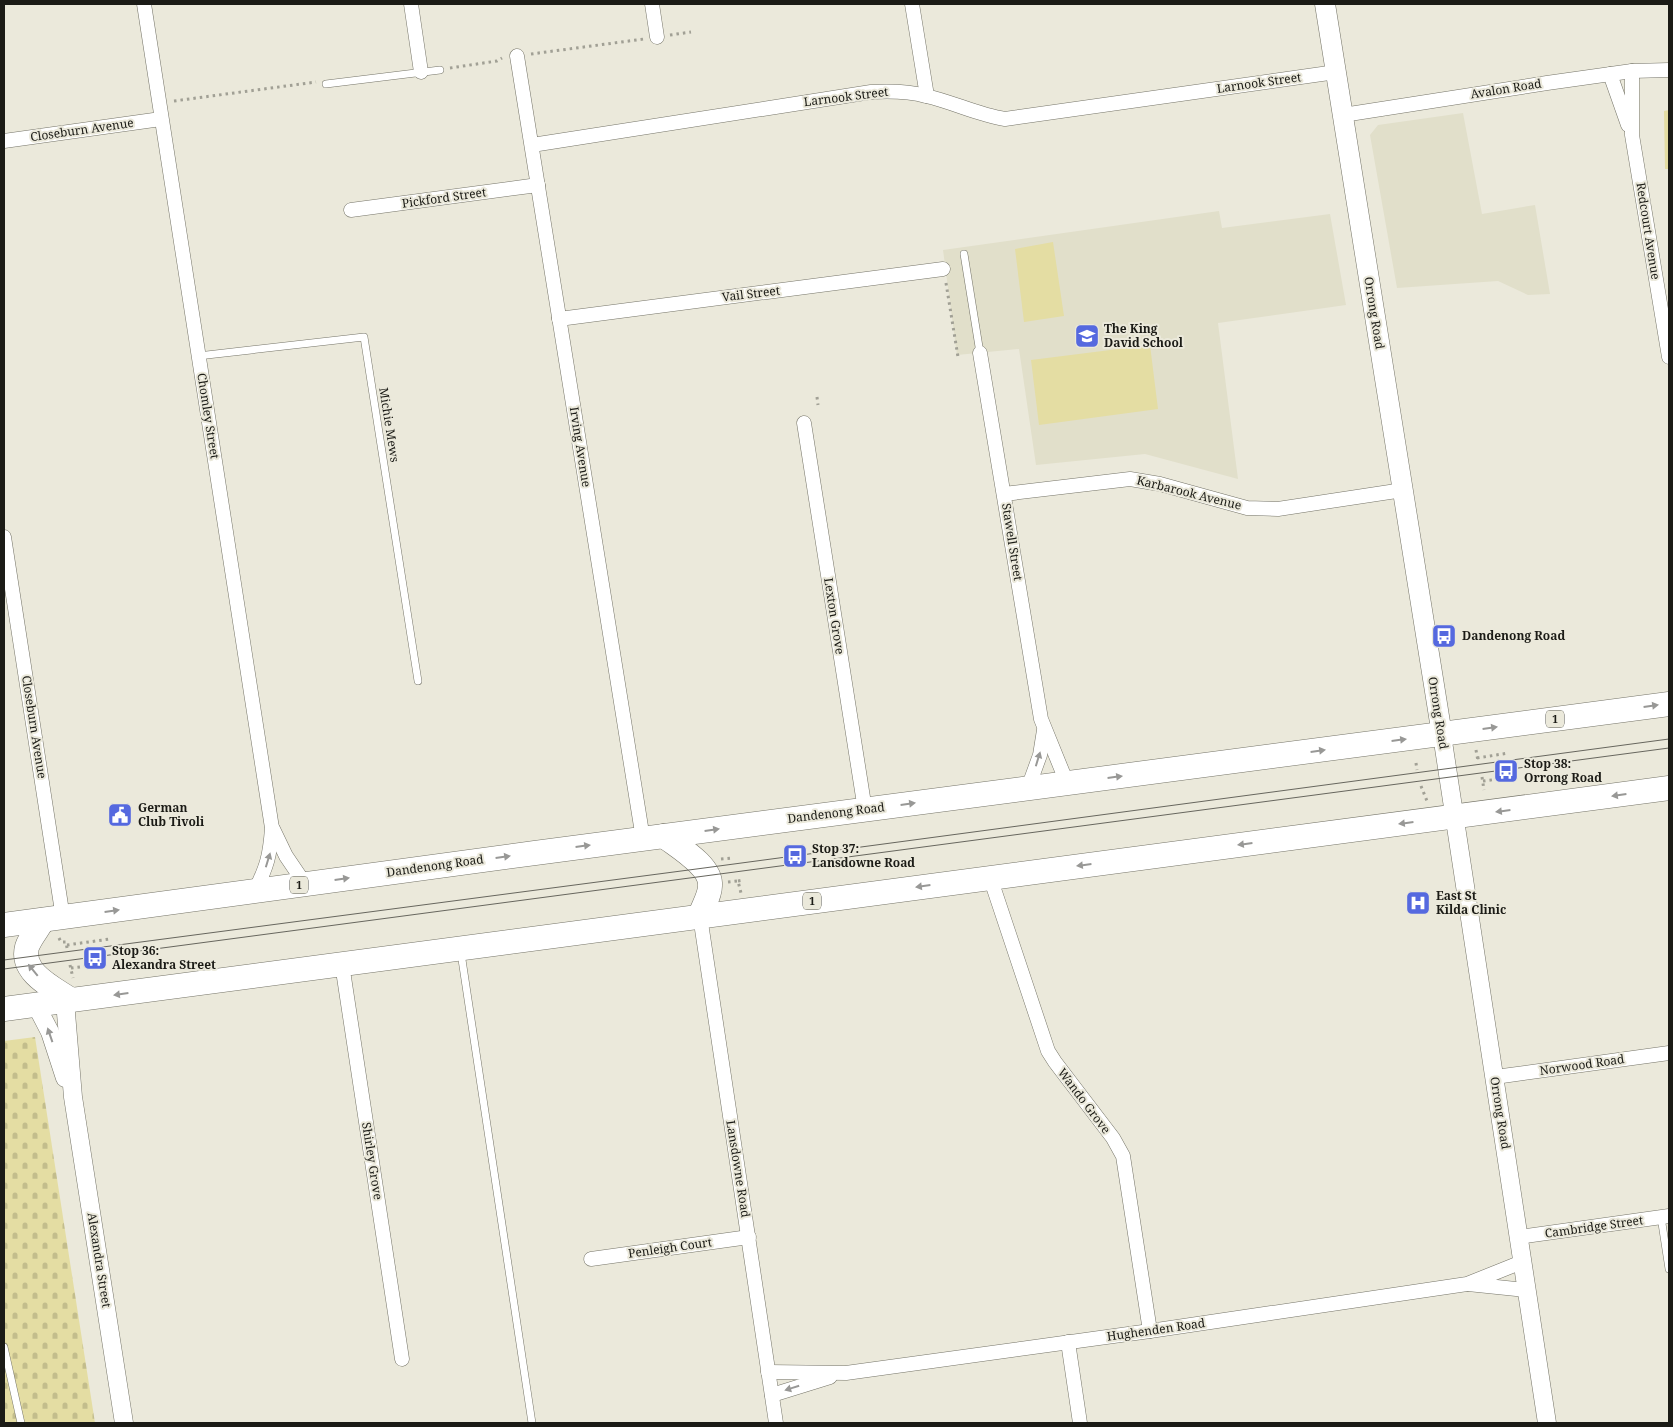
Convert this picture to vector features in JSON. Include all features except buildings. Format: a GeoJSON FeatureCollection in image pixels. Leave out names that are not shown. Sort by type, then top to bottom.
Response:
{"type":"FeatureCollection","features":[{"type":"Feature","properties":{"kind":"highway","name":"Dandenong Road"},"geometry":{"type":"LineString","coordinates":[[4,925],[55,925],[255,890],[1669,704]]}},
{"type":"Feature","properties":{"kind":"highway","name":"1"},"geometry":{"type":"LineString","coordinates":[[4,1009],[36,1005],[70,993],[342,964],[1669,788]]}},
{"type":"Feature","properties":{"kind":"highway"},"geometry":{"type":"LineString","coordinates":[[653,837],[697,862],[710,877],[709,894],[700,916]]}},
{"type":"Feature","properties":{"kind":"highway"},"geometry":{"type":"LineString","coordinates":[[55,925],[27,948],[29,966],[36,975],[70,993]]}},
{"type":"Feature","properties":{"kind":"main road","name":"Orrong Road"},"geometry":{"type":"LineString","coordinates":[[1325,4],[1442,735]]}},
{"type":"Feature","properties":{"kind":"street","name":"Chomley Street"},"geometry":{"type":"LineString","coordinates":[[144,4],[272,828],[270,854],[255,890]]}},
{"type":"Feature","properties":{"kind":"street"},"geometry":{"type":"LineString","coordinates":[[411,4],[421,72]]}},
{"type":"Feature","properties":{"kind":"street"},"geometry":{"type":"LineString","coordinates":[[652,4],[657,37]]}},
{"type":"Feature","properties":{"kind":"street"},"geometry":{"type":"LineString","coordinates":[[912,4],[927,96]]}},
{"type":"Feature","properties":{"kind":"street","name":"Irving Avenue"},"geometry":{"type":"LineString","coordinates":[[517,56],[559,319],[653,837]]}},
{"type":"Feature","properties":{"kind":"street","name":"Avalon Road"},"geometry":{"type":"LineString","coordinates":[[1343,115],[1610,74],[1669,70]]}},
{"type":"Feature","properties":{"kind":"street","name":"Larnook Street"},"geometry":{"type":"LineString","coordinates":[[532,145],[872,92],[908,92],[927,96],[992,117],[1005,119],[1336,72]]}},
{"type":"Feature","properties":{"kind":"street","name":"Redcourt Avenue"},"geometry":{"type":"LineString","coordinates":[[1632,72],[1632,135],[1669,357]]}},
{"type":"Feature","properties":{"kind":"street","name":"Redcourt Avenue"},"geometry":{"type":"LineString","coordinates":[[1610,74],[1632,135]]}},
{"type":"Feature","properties":{"kind":"street","name":"Closeburn Avenue"},"geometry":{"type":"LineString","coordinates":[[4,141],[161,119]]}},
{"type":"Feature","properties":{"kind":"street","name":"Pickford Street"},"geometry":{"type":"LineString","coordinates":[[351,210],[538,185]]}},
{"type":"Feature","properties":{"kind":"street","name":"Vail Street"},"geometry":{"type":"LineString","coordinates":[[559,319],[944,269]]}},
{"type":"Feature","properties":{"kind":"street","name":"Stawell Street"},"geometry":{"type":"LineString","coordinates":[[980,353],[1039,706],[1044,730],[1067,783]]}},
{"type":"Feature","properties":{"kind":"street","name":"Lexton Grove"},"geometry":{"type":"LineString","coordinates":[[804,423],[865,810]]}},
{"type":"Feature","properties":{"kind":"street","name":"Karbarook Avenue"},"geometry":{"type":"LineString","coordinates":[[1004,494],[1130,479],[1160,484],[1247,508],[1278,509],[1403,490]]}},
{"type":"Feature","properties":{"kind":"street","name":"Closeburn Avenue"},"geometry":{"type":"LineString","coordinates":[[4,537],[55,925]]}},
{"type":"Feature","properties":{"kind":"street","name":"Stawell Street"},"geometry":{"type":"LineString","coordinates":[[1028,788],[1040,755],[1044,730]]}},
{"type":"Feature","properties":{"kind":"street","name":"Orrong Road"},"geometry":{"type":"LineString","coordinates":[[1442,735],[1547,1423]]}},
{"type":"Feature","properties":{"kind":"street","name":"Chomley Street"},"geometry":{"type":"LineString","coordinates":[[272,828],[286,856],[305,884]]}},
{"type":"Feature","properties":{"kind":"street","name":"Wando Grove"},"geometry":{"type":"LineString","coordinates":[[990,877],[1048,1050],[1113,1138],[1123,1156],[1150,1331]]}},
{"type":"Feature","properties":{"kind":"street","name":"Lansdowne Road"},"geometry":{"type":"LineString","coordinates":[[700,916],[776,1423]]}},
{"type":"Feature","properties":{"kind":"street","name":"Shirley Grove"},"geometry":{"type":"LineString","coordinates":[[342,964],[402,1359]]}},
{"type":"Feature","properties":{"kind":"street","name":"Alexandra Street"},"geometry":{"type":"LineString","coordinates":[[70,993],[73,1097],[124,1423]]}},
{"type":"Feature","properties":{"kind":"street","name":"Alexandra Street"},"geometry":{"type":"LineString","coordinates":[[36,1005],[50,1032],[73,1097]]}},
{"type":"Feature","properties":{"kind":"street","name":"Norwood Road"},"geometry":{"type":"LineString","coordinates":[[1494,1077],[1669,1053]]}},
{"type":"Feature","properties":{"kind":"street","name":"Cambridge Street"},"geometry":{"type":"LineString","coordinates":[[1519,1237],[1665,1216]]}},
{"type":"Feature","properties":{"kind":"street","name":"Penleigh Court"},"geometry":{"type":"LineString","coordinates":[[591,1260],[749,1238]]}},
{"type":"Feature","properties":{"kind":"street","name":"Hughenden Road"},"geometry":{"type":"LineString","coordinates":[[768,1372],[846,1372],[1150,1331],[1467,1284],[1522,1262]]}},
{"type":"Feature","properties":{"kind":"street","name":"Hughenden Road"},"geometry":{"type":"LineString","coordinates":[[1467,1284],[1526,1290]]}},
{"type":"Feature","properties":{"kind":"street"},"geometry":{"type":"LineString","coordinates":[[1068,1342],[1080,1423]]}},
{"type":"Feature","properties":{"kind":"street","name":"Hughenden Road"},"geometry":{"type":"LineString","coordinates":[[772,1394],[846,1372]]}},
{"type":"Feature","properties":{"kind":"lane"},"geometry":{"type":"LineString","coordinates":[[326,84],[440,70]]}},
{"type":"Feature","properties":{"kind":"lane"},"geometry":{"type":"LineString","coordinates":[[964,254],[980,353]]}},
{"type":"Feature","properties":{"kind":"lane","name":"Michie Mews"},"geometry":{"type":"LineString","coordinates":[[198,356],[364,337],[418,681]]}},
{"type":"Feature","properties":{"kind":"lane"},"geometry":{"type":"LineString","coordinates":[[460,948],[532,1423]]}},
{"type":"Feature","properties":{"kind":"lane"},"geometry":{"type":"LineString","coordinates":[[1665,1216],[1669,1269]]}},
{"type":"Feature","properties":{"kind":"lane"},"geometry":{"type":"LineString","coordinates":[[4,1347],[21,1423]]}},
{"type":"Feature","properties":{"kind":"path"},"geometry":{"type":"LineString","coordinates":[[440,70],[497,62],[502,58],[691,32]]}},
{"type":"Feature","properties":{"kind":"path"},"geometry":{"type":"LineString","coordinates":[[169,102],[317,82],[326,84]]}},
{"type":"Feature","properties":{"kind":"path"},"geometry":{"type":"LineString","coordinates":[[944,269],[958,357]]}},
{"type":"Feature","properties":{"kind":"path"},"geometry":{"type":"LineString","coordinates":[[817,397],[818,405]]}},
{"type":"Feature","properties":{"kind":"path"},"geometry":{"type":"LineString","coordinates":[[1476,750],[1478,759],[1509,753]]}},
{"type":"Feature","properties":{"kind":"path"},"geometry":{"type":"LineString","coordinates":[[1416,763],[1417,770]]}},
{"type":"Feature","properties":{"kind":"path"},"geometry":{"type":"LineString","coordinates":[[1484,790],[1483,779],[1506,778]]}},
{"type":"Feature","properties":{"kind":"path"},"geometry":{"type":"LineString","coordinates":[[1421,786],[1428,804]]}},
{"type":"Feature","properties":{"kind":"path"},"geometry":{"type":"LineString","coordinates":[[720,860],[732,858]]}},
{"type":"Feature","properties":{"kind":"path"},"geometry":{"type":"LineString","coordinates":[[726,877],[728,882],[744,880]]}},
{"type":"Feature","properties":{"kind":"path"},"geometry":{"type":"LineString","coordinates":[[738,881],[741,894]]}},
{"type":"Feature","properties":{"kind":"path"},"geometry":{"type":"LineString","coordinates":[[55,925],[61,942],[66,942],[67,947],[110,940]]}},
{"type":"Feature","properties":{"kind":"path"},"geometry":{"type":"LineString","coordinates":[[70,993],[70,966],[96,965]]}},
{"type":"Feature","properties":{"kind":"shaded area"},"geometry":{"type":"Polygon","coordinates":[[[1463,113],[1482,214],[1535,205],[1550,294],[1528,295],[1498,281],[1397,288],[1370,135],[1378,125],[1463,113]]]}},
{"type":"Feature","properties":{"kind":"shaded area","name":"The King David School"},"geometry":{"type":"Polygon","coordinates":[[[1219,211],[1222,228],[1330,214],[1346,305],[1218,323],[1238,479],[1145,454],[1036,465],[1019,349],[957,355],[943,250],[1219,211]]]}},
{"type":"Feature","properties":{"kind":"green space"},"geometry":{"type":"Polygon","coordinates":[[[1669,110],[1669,169],[1665,169],[1664,111],[1669,110]]]}},
{"type":"Feature","properties":{"kind":"green space"},"geometry":{"type":"Polygon","coordinates":[[[1053,242],[1064,316],[1024,322],[1015,249],[1053,242]]]}},
{"type":"Feature","properties":{"kind":"green space"},"geometry":{"type":"Polygon","coordinates":[[[1150,345],[1158,409],[1039,425],[1031,360],[1150,345]]]}},
{"type":"Feature","properties":{"kind":"green space"},"geometry":{"type":"Polygon","coordinates":[[[35,1037],[95,1423],[4,1423],[4,1041],[35,1037]]]}},
{"type":"Feature","properties":{"kind":"tram line"},"geometry":{"type":"LineString","coordinates":[[4,960],[1669,739]]}},
{"type":"Feature","properties":{"kind":"tram line"},"geometry":{"type":"LineString","coordinates":[[4,969],[1669,748]]}},
{"type":"Feature","properties":{"kind":"place","name":"The King David School"},"geometry":{"type":"Point","coordinates":[1087,336]}},
{"type":"Feature","properties":{"kind":"place","name":"Dandenong Road"},"geometry":{"type":"Point","coordinates":[1444,636]}},
{"type":"Feature","properties":{"kind":"place","name":"Stop 38: Orrong Road"},"geometry":{"type":"Point","coordinates":[1506,771]}},
{"type":"Feature","properties":{"kind":"place","name":"German Club Tivoli"},"geometry":{"type":"Point","coordinates":[120,815]}},
{"type":"Feature","properties":{"kind":"place","name":"Stop 37: Lansdowne Road"},"geometry":{"type":"Point","coordinates":[795,856]}},
{"type":"Feature","properties":{"kind":"place","name":"East St Kilda Clinic"},"geometry":{"type":"Point","coordinates":[1418,903]}},
{"type":"Feature","properties":{"kind":"place","name":"Stop 36: Alexandra Street"},"geometry":{"type":"Point","coordinates":[95,958]}}]}
